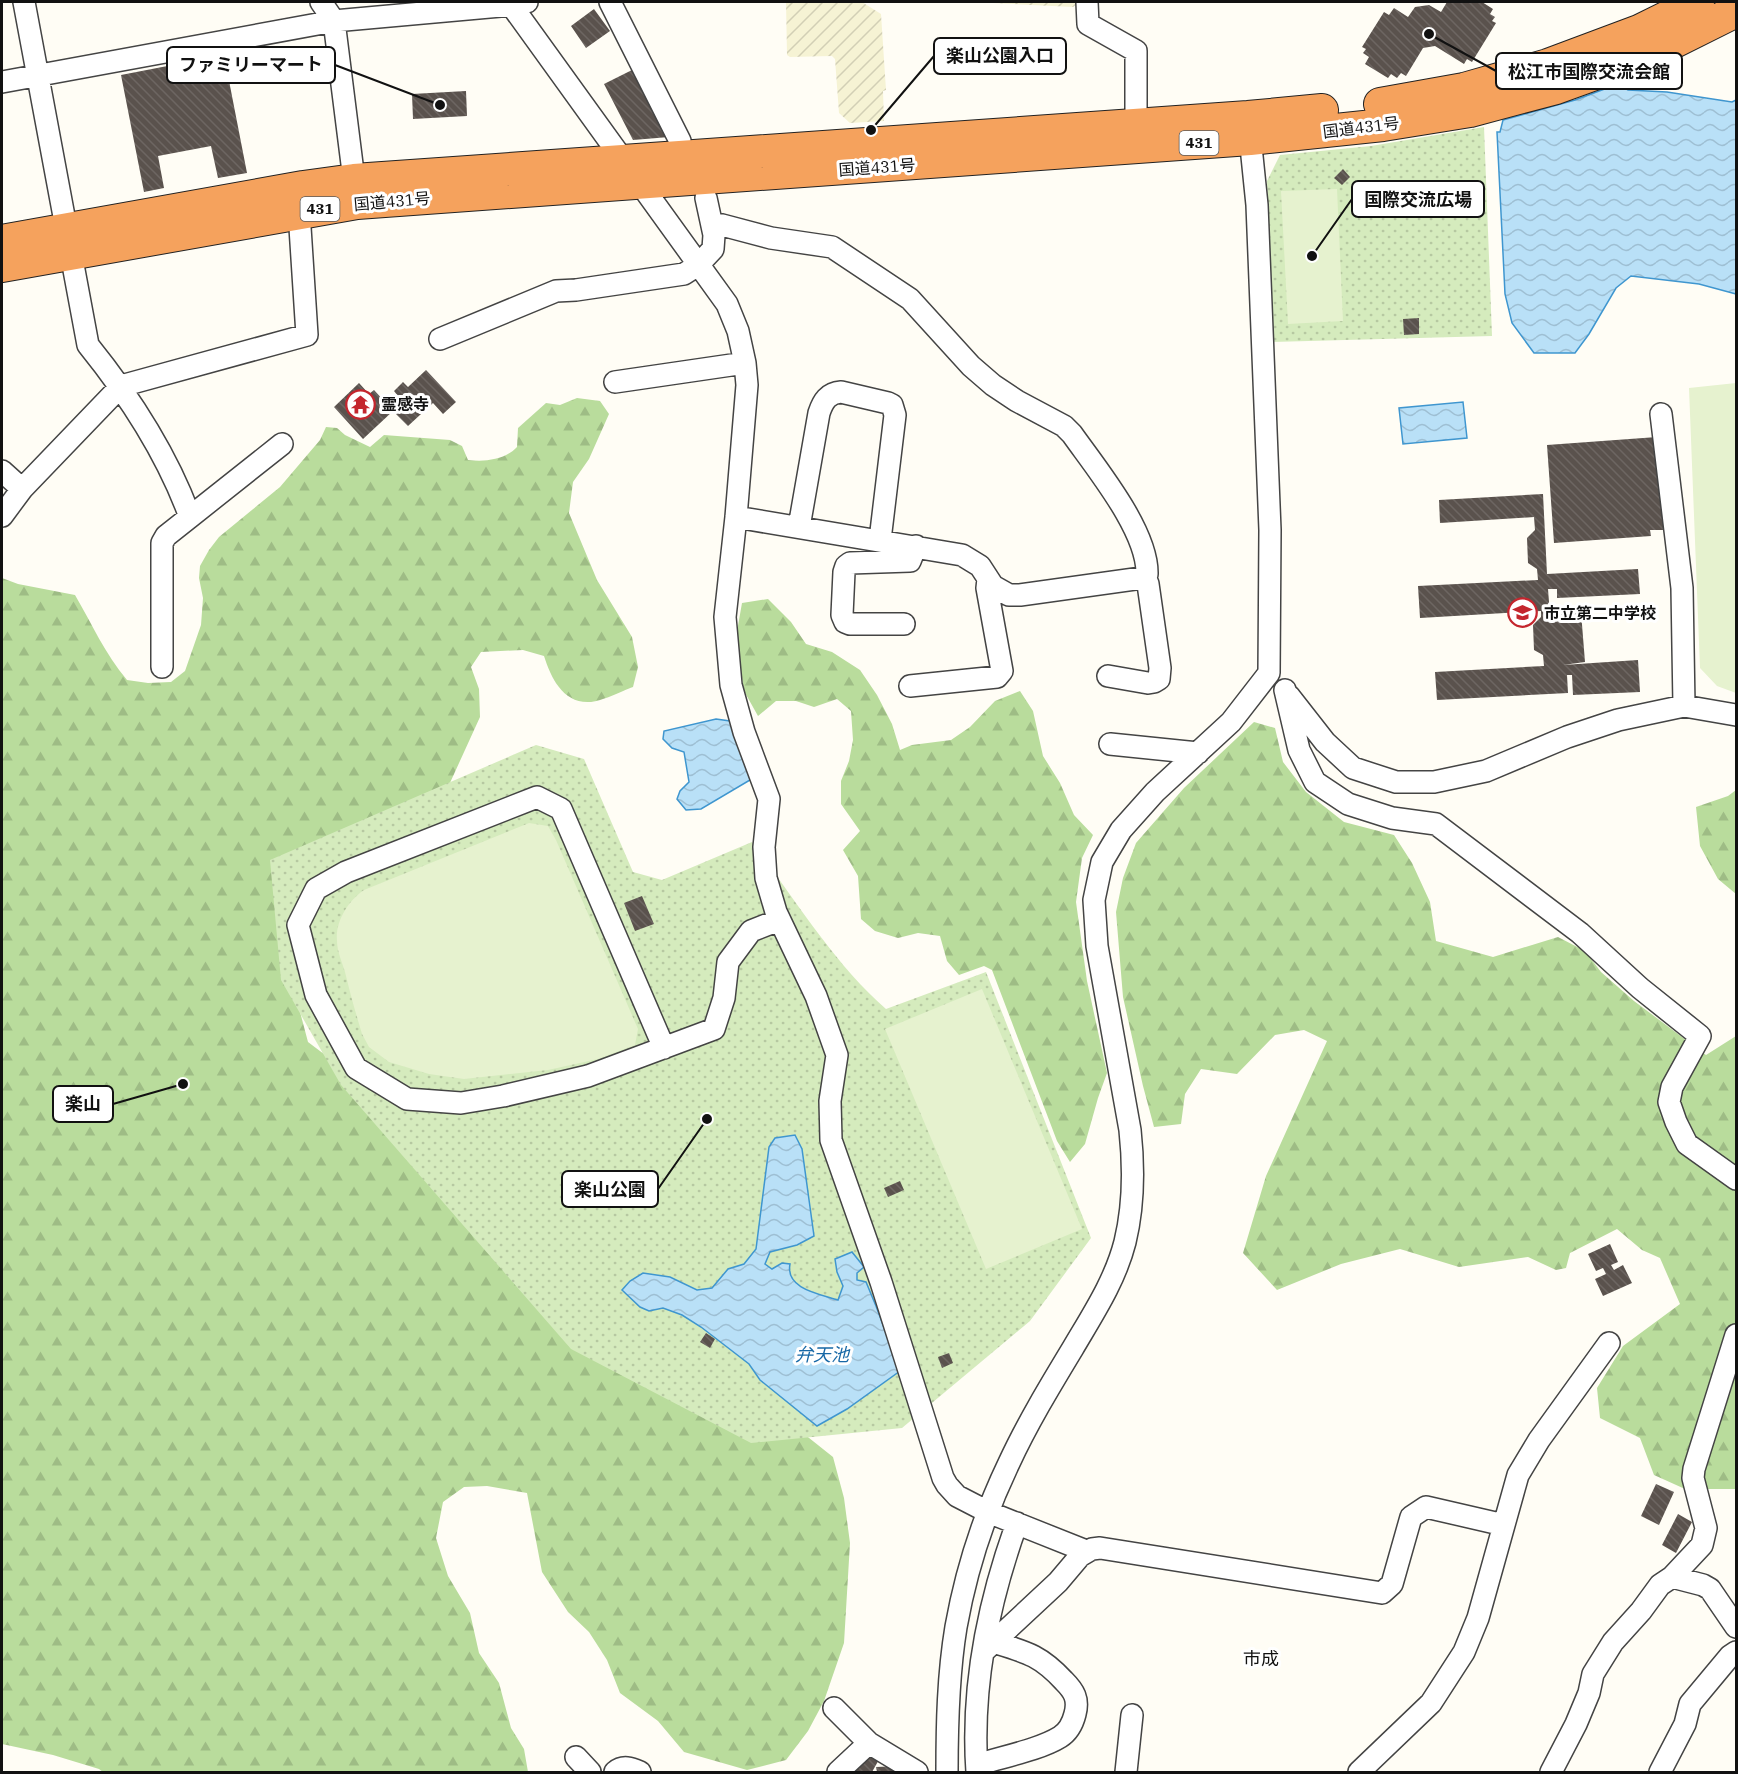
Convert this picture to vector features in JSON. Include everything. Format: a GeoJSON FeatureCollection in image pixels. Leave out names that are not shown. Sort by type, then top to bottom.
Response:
{"type":"FeatureCollection","features":[{"type":"Feature","properties":{"kind":"highway","name":"国道431号"},"geometry":{"type":"LineString","coordinates":[[2,266],[70,241],[303,187],[354,180],[634,173],[1249,128],[1464,89],[1548,65],[1639,31],[1698,2]]}},
{"type":"Feature","properties":{"kind":"highway","name":"国道431号"},"geometry":{"type":"LineString","coordinates":[[2,241],[70,241],[357,203],[634,173],[1136,125],[1249,128],[1383,125],[1470,111],[1556,88],[1650,54],[1737,10]]}},
{"type":"Feature","properties":{"kind":"street"},"geometry":{"type":"LineString","coordinates":[[24,2],[88,345],[121,386],[170,468],[190,516]]}},
{"type":"Feature","properties":{"kind":"street"},"geometry":{"type":"LineString","coordinates":[[321,2],[334,21],[354,180]]}},
{"type":"Feature","properties":{"kind":"street"},"geometry":{"type":"LineString","coordinates":[[610,2],[680,141]]}},
{"type":"Feature","properties":{"kind":"street"},"geometry":{"type":"LineString","coordinates":[[1087,2],[1088,24],[1136,51],[1136,125]]}},
{"type":"Feature","properties":{"kind":"street"},"geometry":{"type":"LineString","coordinates":[[2,82],[334,21],[516,3],[727,304],[738,331],[745,363],[747,401],[725,617],[731,685],[744,732],[770,799],[764,847],[766,878],[779,920],[816,996],[837,1055],[830,1101],[831,1140],[903,1348],[943,1478],[957,1496],[988,1512],[1086,1551],[1100,1548],[1382,1593],[1392,1584],[1411,1517],[1426,1507],[1504,1525]]}},
{"type":"Feature","properties":{"kind":"street"},"geometry":{"type":"LineString","coordinates":[[947,1773],[948,1710],[956,1629],[972,1560],[988,1512],[1021,1438],[1102,1300],[1125,1243],[1130,1216],[1133,1157],[1130,1130],[1097,946],[1094,900],[1102,862],[1121,830],[1155,792],[1231,722],[1269,673],[1270,530],[1257,205],[1249,128]]}},
{"type":"Feature","properties":{"kind":"street"},"geometry":{"type":"LineString","coordinates":[[441,339],[556,291],[684,274],[713,249],[712,225],[706,198]]}},
{"type":"Feature","properties":{"kind":"street"},"geometry":{"type":"LineString","coordinates":[[2,516],[22,489],[121,386],[307,335],[299,212]]}},
{"type":"Feature","properties":{"kind":"street"},"geometry":{"type":"LineString","coordinates":[[712,225],[722,225],[771,238],[832,247],[910,299],[978,372],[1017,401],[1064,426],[1072,434],[1130,520],[1139,536],[1146,561],[1145,576],[1160,668],[1158,679],[1148,683],[1108,676]]}},
{"type":"Feature","properties":{"kind":"street"},"geometry":{"type":"LineString","coordinates":[[615,382],[745,363]]}},
{"type":"Feature","properties":{"kind":"street"},"geometry":{"type":"LineString","coordinates":[[799,527],[819,413],[824,400],[834,392],[841,392],[888,403],[894,409],[880,540]]}},
{"type":"Feature","properties":{"kind":"street"},"geometry":{"type":"LineString","coordinates":[[1661,414],[1682,588],[1684,706]]}},
{"type":"Feature","properties":{"kind":"street"},"geometry":{"type":"LineString","coordinates":[[162,667],[162,543],[166,536],[190,516],[282,444]]}},
{"type":"Feature","properties":{"kind":"street"},"geometry":{"type":"LineString","coordinates":[[2,471],[22,489]]}},
{"type":"Feature","properties":{"kind":"street"},"geometry":{"type":"LineString","coordinates":[[736,517],[962,555],[980,566],[993,586],[1002,591],[1020,595],[1145,576]]}},
{"type":"Feature","properties":{"kind":"street"},"geometry":{"type":"LineString","coordinates":[[903,624],[850,624],[845,622],[842,615],[843,572],[850,563],[910,561],[916,546]]}},
{"type":"Feature","properties":{"kind":"street"},"geometry":{"type":"LineString","coordinates":[[910,686],[1000,675],[1002,671],[987,588],[988,579]]}},
{"type":"Feature","properties":{"kind":"street"},"geometry":{"type":"LineString","coordinates":[[1269,673],[1325,742],[1353,768],[1396,782],[1434,782],[1486,771],[1567,737],[1618,720],[1684,706],[1737,715]]}},
{"type":"Feature","properties":{"kind":"street"},"geometry":{"type":"LineString","coordinates":[[1285,690],[1299,750],[1315,782],[1348,804],[1392,818],[1436,824],[1580,933],[1640,988],[1700,1036],[1672,1087],[1670,1102],[1676,1122],[1687,1144],[1737,1179]]}},
{"type":"Feature","properties":{"kind":"street"},"geometry":{"type":"LineString","coordinates":[[1110,744],[1198,753]]}},
{"type":"Feature","properties":{"kind":"street"},"geometry":{"type":"LineString","coordinates":[[664,1048],[561,808],[537,797],[346,872],[316,890],[298,925],[316,995],[356,1068],[407,1099],[461,1103],[503,1096],[588,1076],[664,1048],[714,1029],[724,999],[728,962],[750,931],[779,920]]}},
{"type":"Feature","properties":{"kind":"street"},"geometry":{"type":"LineString","coordinates":[[1551,1773],[1576,1724],[1593,1674],[1608,1650],[1660,1585],[1672,1577],[1702,1545],[1706,1528],[1693,1478],[1694,1469],[1737,1335]]}},
{"type":"Feature","properties":{"kind":"street"},"geometry":{"type":"LineString","coordinates":[[1359,1773],[1431,1703],[1464,1652],[1478,1618],[1518,1475],[1539,1440],[1609,1343]]}},
{"type":"Feature","properties":{"kind":"street"},"geometry":{"type":"LineString","coordinates":[[988,1647],[1040,1658],[1050,1665],[1073,1690],[1077,1703],[1071,1723],[1060,1737],[977,1769],[976,1726],[996,1584],[1017,1523]]}},
{"type":"Feature","properties":{"kind":"street"},"geometry":{"type":"LineString","coordinates":[[988,1647],[1058,1582],[1086,1551]]}},
{"type":"Feature","properties":{"kind":"street"},"geometry":{"type":"LineString","coordinates":[[1672,1577],[1710,1589],[1737,1627]]}},
{"type":"Feature","properties":{"kind":"street"},"geometry":{"type":"LineString","coordinates":[[1660,1773],[1685,1724],[1690,1704],[1730,1656],[1737,1652]]}},
{"type":"Feature","properties":{"kind":"street"},"geometry":{"type":"LineString","coordinates":[[834,1708],[869,1743],[917,1773]]}},
{"type":"Feature","properties":{"kind":"street"},"geometry":{"type":"LineString","coordinates":[[1125,1773],[1132,1715]]}},
{"type":"Feature","properties":{"kind":"street"},"geometry":{"type":"LineString","coordinates":[[838,1773],[869,1743]]}},
{"type":"Feature","properties":{"kind":"street"},"geometry":{"type":"LineString","coordinates":[[615,1773],[624,1768],[640,1773]]}},
{"type":"Feature","properties":{"kind":"shaded area"},"geometry":{"type":"Polygon","coordinates":[[[786,2],[862,2],[881,14],[886,90],[883,91],[884,121],[850,123],[839,113],[835,59],[832,56],[790,57],[787,55],[786,2]]]}},
{"type":"Feature","properties":{"kind":"shaded area"},"geometry":{"type":"Polygon","coordinates":[[[973,2],[1077,2],[1077,4],[1073,7],[973,2]]]}},
{"type":"Feature","properties":{"kind":"green space"},"geometry":{"type":"Polygon","coordinates":[[[1484,127],[1492,336],[1272,342],[1267,181],[1280,155],[1371,146],[1484,127]]]}},
{"type":"Feature","properties":{"kind":"green space"},"geometry":{"type":"Polygon","coordinates":[[[1337,189],[1343,321],[1288,324],[1281,191],[1337,189]]]}},
{"type":"Feature","properties":{"kind":"green space"},"geometry":{"type":"Polygon","coordinates":[[[1736,383],[1736,693],[1717,686],[1700,668],[1689,388],[1736,383]]]}},
{"type":"Feature","properties":{"kind":"green space"},"geometry":{"type":"Polygon","coordinates":[[[577,398],[600,401],[609,414],[589,459],[573,482],[569,513],[597,580],[632,637],[638,667],[633,687],[599,700],[580,701],[565,694],[559,688],[544,656],[523,650],[481,652],[471,667],[479,689],[480,717],[444,796],[286,959],[308,1042],[833,1457],[844,1498],[850,1543],[844,1643],[824,1701],[808,1731],[786,1760],[747,1770],[684,1752],[658,1721],[620,1693],[607,1660],[589,1632],[568,1612],[542,1572],[527,1493],[487,1486],[464,1487],[443,1502],[436,1538],[448,1576],[470,1613],[479,1653],[499,1683],[511,1728],[524,1749],[528,1772],[103,1772],[53,1755],[2,1744],[2,578],[18,584],[75,595],[105,649],[127,680],[148,683],[171,682],[185,671],[201,625],[203,598],[199,578],[200,566],[209,550],[219,537],[280,487],[320,440],[326,427],[337,428],[345,435],[370,447],[384,435],[450,440],[462,446],[468,460],[481,461],[507,455],[517,447],[518,428],[546,403],[560,405],[577,398]]]}},
{"type":"Feature","properties":{"kind":"green space"},"geometry":{"type":"Polygon","coordinates":[[[768,599],[791,622],[806,644],[832,652],[860,670],[877,695],[892,724],[900,750],[912,745],[951,740],[970,727],[995,701],[1020,691],[1033,711],[1043,756],[1060,783],[1074,815],[1093,835],[1082,858],[1076,902],[1087,981],[1107,1073],[1085,1144],[1070,1162],[1057,1141],[992,970],[984,966],[959,975],[947,961],[940,936],[918,933],[898,938],[875,931],[861,919],[858,876],[843,850],[860,831],[841,804],[841,781],[849,761],[853,740],[851,711],[837,699],[814,707],[796,701],[776,701],[758,716],[744,691],[736,637],[742,603],[768,599]]]}},
{"type":"Feature","properties":{"kind":"green space"},"geometry":{"type":"Polygon","coordinates":[[[1254,722],[1275,728],[1283,762],[1306,792],[1344,822],[1394,835],[1412,863],[1430,902],[1436,941],[1493,957],[1558,937],[1585,951],[1601,972],[1634,1001],[1706,1055],[1736,1036],[1736,1489],[1685,1489],[1654,1475],[1640,1438],[1600,1418],[1597,1388],[1623,1346],[1680,1304],[1660,1258],[1642,1250],[1617,1229],[1570,1253],[1566,1268],[1556,1270],[1528,1257],[1459,1267],[1400,1249],[1341,1264],[1277,1290],[1243,1253],[1266,1176],[1327,1041],[1304,1030],[1275,1035],[1237,1074],[1201,1069],[1185,1094],[1181,1124],[1154,1127],[1123,997],[1116,912],[1123,878],[1136,843],[1184,788],[1254,722]]]}},
{"type":"Feature","properties":{"kind":"green space"},"geometry":{"type":"Polygon","coordinates":[[[536,745],[584,759],[633,872],[662,880],[752,842],[832,951],[849,972],[886,1009],[986,972],[1091,1238],[1030,1321],[902,1428],[751,1443],[571,1349],[341,1085],[281,980],[270,860],[536,745]]]}},
{"type":"Feature","properties":{"kind":"green space"},"geometry":{"type":"Polygon","coordinates":[[[1736,790],[1736,894],[1718,879],[1700,846],[1696,807],[1728,796],[1736,790]]]}},
{"type":"Feature","properties":{"kind":"green space"},"geometry":{"type":"Polygon","coordinates":[[[529,823],[548,826],[556,840],[638,1029],[635,1045],[598,1059],[548,1070],[464,1079],[429,1074],[389,1062],[369,1047],[362,1034],[337,945],[338,926],[344,912],[353,899],[364,890],[529,823]]]}},
{"type":"Feature","properties":{"kind":"green space"},"geometry":{"type":"Polygon","coordinates":[[[982,989],[1082,1229],[986,1269],[885,1029],[982,989]]]}},
{"type":"Feature","properties":{"kind":"water"},"geometry":{"type":"Polygon","coordinates":[[[1618,84],[1628,90],[1667,92],[1732,102],[1736,100],[1736,294],[1699,284],[1631,276],[1616,288],[1575,353],[1534,353],[1512,323],[1505,294],[1497,132],[1500,132],[1503,120],[1575,100],[1618,84]]]}},
{"type":"Feature","properties":{"kind":"water"},"geometry":{"type":"Polygon","coordinates":[[[1463,402],[1467,438],[1403,444],[1399,408],[1463,402]]]}},
{"type":"Feature","properties":{"kind":"water"},"geometry":{"type":"Polygon","coordinates":[[[716,719],[730,721],[751,771],[750,780],[701,809],[686,810],[677,799],[680,791],[689,782],[684,752],[672,748],[663,739],[664,731],[716,719]]]}},
{"type":"Feature","properties":{"kind":"water","name":"弁天池"},"geometry":{"type":"Polygon","coordinates":[[[795,1135],[802,1149],[814,1236],[797,1245],[770,1252],[765,1264],[772,1269],[782,1263],[790,1264],[790,1272],[798,1285],[814,1293],[838,1300],[843,1286],[835,1259],[852,1252],[864,1267],[857,1273],[857,1280],[866,1282],[900,1371],[847,1409],[817,1426],[760,1380],[749,1364],[701,1327],[682,1315],[663,1308],[649,1311],[640,1307],[622,1290],[630,1281],[643,1273],[670,1277],[697,1290],[712,1288],[728,1269],[744,1264],[756,1249],[769,1147],[775,1138],[795,1135]]]}},
{"type":"Feature","properties":{"kind":"building"},"geometry":{"type":"Polygon","coordinates":[[[1447,2],[1482,2],[1493,9],[1490,14],[1495,17],[1492,21],[1496,23],[1472,62],[1467,59],[1464,64],[1435,46],[1423,48],[1406,76],[1401,73],[1397,78],[1391,74],[1388,78],[1365,64],[1369,57],[1363,53],[1366,49],[1362,47],[1384,12],[1389,15],[1394,8],[1408,17],[1415,7],[1429,5],[1441,12],[1447,2]]]}},
{"type":"Feature","properties":{"kind":"building"},"geometry":{"type":"Polygon","coordinates":[[[594,9],[610,31],[586,48],[571,26],[594,9]]]}},
{"type":"Feature","properties":{"kind":"building"},"geometry":{"type":"Polygon","coordinates":[[[224,55],[247,173],[218,178],[211,146],[158,156],[164,188],[144,192],[121,75],[224,55]]]}},
{"type":"Feature","properties":{"kind":"building"},"geometry":{"type":"Polygon","coordinates":[[[634,69],[669,137],[633,140],[604,84],[634,69]]]}},
{"type":"Feature","properties":{"kind":"building"},"geometry":{"type":"Polygon","coordinates":[[[466,91],[467,116],[413,119],[412,94],[466,91]]]}},
{"type":"Feature","properties":{"kind":"building"},"geometry":{"type":"Polygon","coordinates":[[[1343,169],[1350,177],[1342,185],[1334,178],[1343,169]]]}},
{"type":"Feature","properties":{"kind":"building"},"geometry":{"type":"Polygon","coordinates":[[[1419,318],[1419,334],[1404,335],[1403,319],[1419,318]]]}},
{"type":"Feature","properties":{"kind":"building","name":"霊感寺"},"geometry":{"type":"Polygon","coordinates":[[[426,370],[456,402],[443,414],[433,403],[408,426],[393,411],[363,439],[334,407],[359,383],[369,394],[374,390],[385,402],[382,405],[385,409],[398,396],[394,391],[403,382],[408,387],[426,370]]]}},
{"type":"Feature","properties":{"kind":"building"},"geometry":{"type":"Polygon","coordinates":[[[1657,437],[1664,530],[1650,530],[1651,536],[1554,543],[1547,445],[1657,437]]]}},
{"type":"Feature","properties":{"kind":"building"},"geometry":{"type":"Polygon","coordinates":[[[1543,494],[1547,574],[1638,569],[1640,594],[1557,598],[1557,589],[1548,589],[1550,615],[1581,612],[1585,662],[1563,665],[1638,660],[1640,692],[1573,695],[1572,675],[1567,675],[1568,693],[1437,700],[1435,672],[1544,666],[1543,655],[1534,650],[1533,625],[1541,617],[1541,611],[1420,618],[1418,586],[1538,580],[1537,569],[1528,563],[1527,538],[1535,530],[1534,517],[1440,523],[1439,500],[1543,494]]]}},
{"type":"Feature","properties":{"kind":"building"},"geometry":{"type":"Polygon","coordinates":[[[642,896],[654,924],[635,931],[624,903],[642,896]]]}},
{"type":"Feature","properties":{"kind":"building"},"geometry":{"type":"Polygon","coordinates":[[[900,1181],[904,1190],[888,1197],[884,1188],[900,1181]]]}},
{"type":"Feature","properties":{"kind":"building"},"geometry":{"type":"Polygon","coordinates":[[[1610,1244],[1618,1262],[1611,1265],[1614,1270],[1623,1265],[1632,1283],[1603,1296],[1595,1279],[1606,1274],[1603,1268],[1596,1271],[1588,1254],[1610,1244]]]}},
{"type":"Feature","properties":{"kind":"building"},"geometry":{"type":"Polygon","coordinates":[[[706,1333],[715,1339],[710,1348],[700,1342],[706,1333]]]}},
{"type":"Feature","properties":{"kind":"building"},"geometry":{"type":"Polygon","coordinates":[[[949,1353],[953,1363],[942,1368],[938,1357],[949,1353]]]}},
{"type":"Feature","properties":{"kind":"building"},"geometry":{"type":"Polygon","coordinates":[[[1656,1484],[1674,1492],[1659,1525],[1641,1516],[1656,1484]]]}},
{"type":"Feature","properties":{"kind":"building"},"geometry":{"type":"Polygon","coordinates":[[[1678,1514],[1692,1522],[1676,1553],[1662,1545],[1678,1514]]]}},
{"type":"Feature","properties":{"kind":"building"},"geometry":{"type":"Polygon","coordinates":[[[867,1749],[881,1756],[872,1772],[844,1772],[867,1749]]]}},
{"type":"Feature","properties":{"kind":"building"},"geometry":{"type":"Polygon","coordinates":[[[901,1766],[902,1772],[877,1772],[876,1767],[901,1766]]]}},
{"type":"Feature","properties":{"kind":"place","name":"松江市国際交流会館"},"geometry":{"type":"Point","coordinates":[1429,34]}},
{"type":"Feature","properties":{"kind":"place","name":"ファミリーマート"},"geometry":{"type":"Point","coordinates":[440,105]}},
{"type":"Feature","properties":{"kind":"place","name":"楽山公園入口"},"geometry":{"type":"Point","coordinates":[871,130]}},
{"type":"Feature","properties":{"kind":"place","name":"国際交流広場"},"geometry":{"type":"Point","coordinates":[1312,256]}},
{"type":"Feature","properties":{"kind":"place","name":"霊感寺"},"geometry":{"type":"Point","coordinates":[360,404]}},
{"type":"Feature","properties":{"kind":"place","name":"市立第二中学校"},"geometry":{"type":"Point","coordinates":[1523,613]}},
{"type":"Feature","properties":{"kind":"place","name":"楽山"},"geometry":{"type":"Point","coordinates":[183,1084]}},
{"type":"Feature","properties":{"kind":"place","name":"楽山公園"},"geometry":{"type":"Point","coordinates":[707,1119]}},
{"type":"Feature","properties":{"kind":"district","name":"市成"},"geometry":{"type":"Point","coordinates":[1261,1659]}}]}
